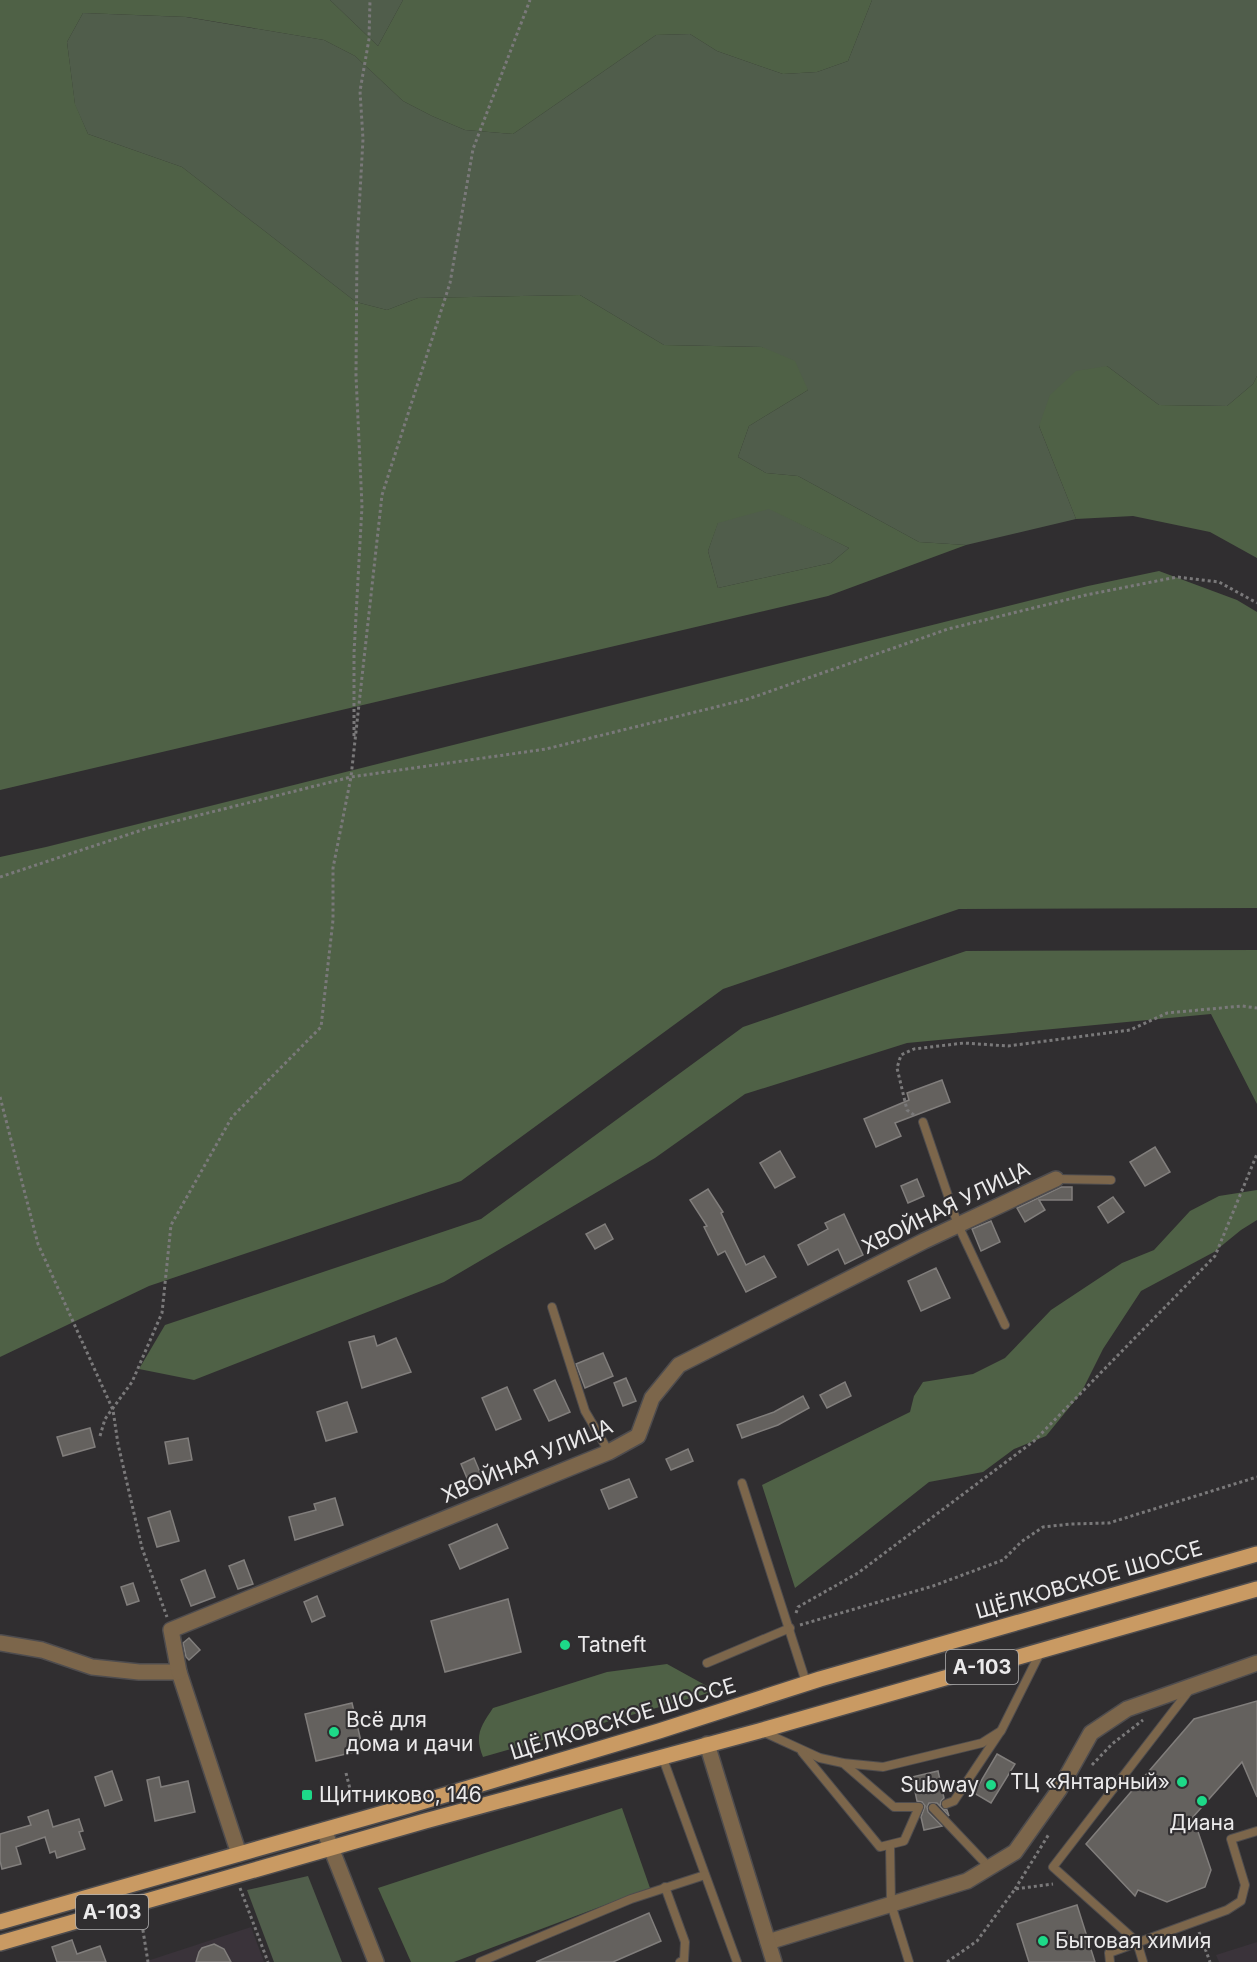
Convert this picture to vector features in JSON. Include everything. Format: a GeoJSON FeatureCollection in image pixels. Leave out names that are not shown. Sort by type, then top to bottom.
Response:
{"type":"FeatureCollection","features":[{"type":"Feature","properties":{"kind":"main road","name":"ЩЁЛКОВСКОЕ ШОССЕ"},"geometry":{"type":"LineString","coordinates":[[0,1922],[324,1830],[659,1731],[820,1679],[1257,1554]]}},
{"type":"Feature","properties":{"kind":"main road","name":"ЩЁЛКОВСКОЕ ШОССЕ"},"geometry":{"type":"LineString","coordinates":[[0,1943],[1257,1589]]}},
{"type":"Feature","properties":{"kind":"street","name":"ХВОЙНАЯ УЛИЦА"},"geometry":{"type":"LineString","coordinates":[[171,1630],[609,1452],[638,1436],[652,1398],[679,1365],[958,1225],[1056,1179]]}},
{"type":"Feature","properties":{"kind":"street"},"geometry":{"type":"LineString","coordinates":[[171,1630],[179,1672],[204,1740],[239,1854]]}},
{"type":"Feature","properties":{"kind":"street"},"geometry":{"type":"LineString","coordinates":[[0,1643],[42,1650],[92,1667],[139,1672],[179,1672]]}},
{"type":"Feature","properties":{"kind":"street"},"geometry":{"type":"LineString","coordinates":[[768,1942],[967,1881],[1015,1852],[1059,1790],[1091,1733],[1127,1709],[1257,1663]]}},
{"type":"Feature","properties":{"kind":"street"},"geometry":{"type":"LineString","coordinates":[[707,1744],[774,1962]]}},
{"type":"Feature","properties":{"kind":"street"},"geometry":{"type":"LineString","coordinates":[[324,1830],[376,1962]]}},
{"type":"Feature","properties":{"kind":"lane"},"geometry":{"type":"LineString","coordinates":[[923,1122],[958,1225],[1005,1325]]}},
{"type":"Feature","properties":{"kind":"lane"},"geometry":{"type":"LineString","coordinates":[[1056,1179],[1111,1180]]}},
{"type":"Feature","properties":{"kind":"lane"},"geometry":{"type":"LineString","coordinates":[[552,1307],[585,1411],[609,1452]]}},
{"type":"Feature","properties":{"kind":"lane"},"geometry":{"type":"LineString","coordinates":[[742,1483],[805,1679]]}},
{"type":"Feature","properties":{"kind":"lane"},"geometry":{"type":"LineString","coordinates":[[707,1663],[790,1628]]}},
{"type":"Feature","properties":{"kind":"lane"},"geometry":{"type":"LineString","coordinates":[[946,1804],[954,1801],[1001,1731],[1041,1650]]}},
{"type":"Feature","properties":{"kind":"lane"},"geometry":{"type":"LineString","coordinates":[[1143,1962],[1137,1942],[1053,1867],[1194,1685]]}},
{"type":"Feature","properties":{"kind":"lane"},"geometry":{"type":"LineString","coordinates":[[759,1731],[800,1750],[843,1763],[883,1767],[982,1743],[1001,1731]]}},
{"type":"Feature","properties":{"kind":"lane"},"geometry":{"type":"LineString","coordinates":[[800,1750],[880,1847],[903,1842],[919,1808],[894,1807],[843,1763]]}},
{"type":"Feature","properties":{"kind":"lane"},"geometry":{"type":"LineString","coordinates":[[662,1755],[737,1962]]}},
{"type":"Feature","properties":{"kind":"lane"},"geometry":{"type":"LineString","coordinates":[[933,1808],[989,1868]]}},
{"type":"Feature","properties":{"kind":"lane"},"geometry":{"type":"LineString","coordinates":[[1110,1962],[1109,1953],[1227,1910],[1240,1901],[1245,1886],[1231,1839],[1257,1831]]}},
{"type":"Feature","properties":{"kind":"lane"},"geometry":{"type":"LineString","coordinates":[[890,1845],[891,1904],[909,1962]]}},
{"type":"Feature","properties":{"kind":"lane"},"geometry":{"type":"LineString","coordinates":[[480,1962],[631,1899],[705,1875]]}},
{"type":"Feature","properties":{"kind":"lane"},"geometry":{"type":"LineString","coordinates":[[665,1887],[686,1942],[684,1960],[680,1962]]}},
{"type":"Feature","properties":{"kind":"path"},"geometry":{"type":"LineString","coordinates":[[351,777],[354,735],[354,653],[362,506],[356,376],[357,246],[363,139],[360,91],[369,39],[370,0]]}},
{"type":"Feature","properties":{"kind":"path"},"geometry":{"type":"LineString","coordinates":[[100,1436],[105,1419],[132,1382],[162,1313],[171,1225],[232,1117],[321,1027],[333,920],[333,868],[351,777],[382,495],[450,283],[473,149],[530,0]]}},
{"type":"Feature","properties":{"kind":"path"},"geometry":{"type":"LineString","coordinates":[[0,877],[148,828],[351,777],[557,746],[748,699],[948,629],[1086,595],[1177,577],[1219,582],[1257,603]]}},
{"type":"Feature","properties":{"kind":"path"},"geometry":{"type":"LineString","coordinates":[[923,1122],[907,1110],[897,1068],[900,1055],[914,1048],[964,1043],[1008,1046],[1046,1042],[1130,1030],[1167,1013],[1242,1006],[1257,1008]]}},
{"type":"Feature","properties":{"kind":"path"},"geometry":{"type":"LineString","coordinates":[[0,1097],[38,1244],[113,1410],[118,1444],[142,1548],[171,1630]]}},
{"type":"Feature","properties":{"kind":"path"},"geometry":{"type":"LineString","coordinates":[[790,1628],[798,1607],[858,1573],[1034,1441],[1215,1256],[1257,1154]]}},
{"type":"Feature","properties":{"kind":"path"},"geometry":{"type":"LineString","coordinates":[[790,1628],[933,1586],[1003,1560],[1043,1527],[1109,1523],[1257,1477]]}},
{"type":"Feature","properties":{"kind":"path"},"geometry":{"type":"LineString","coordinates":[[1092,1765],[1112,1744],[1149,1717]]}},
{"type":"Feature","properties":{"kind":"path"},"geometry":{"type":"LineString","coordinates":[[346,1773],[350,1789]]}},
{"type":"Feature","properties":{"kind":"path"},"geometry":{"type":"LineString","coordinates":[[947,1962],[977,1941],[1015,1889],[1050,1832]]}},
{"type":"Feature","properties":{"kind":"path"},"geometry":{"type":"LineString","coordinates":[[1015,1889],[1070,1881]]}},
{"type":"Feature","properties":{"kind":"path"},"geometry":{"type":"LineString","coordinates":[[239,1886],[268,1962]]}},
{"type":"Feature","properties":{"kind":"path"},"geometry":{"type":"LineString","coordinates":[[140,1913],[148,1962]]}},
{"type":"Feature","properties":{"kind":"path"},"geometry":{"type":"LineString","coordinates":[[1195,1921],[1210,1962]]}},
{"type":"Feature","properties":{"kind":"shaded area"},"geometry":{"type":"Polygon","coordinates":[[[251,1927],[264,1962],[144,1962],[251,1927]]]}},
{"type":"Feature","properties":{"kind":"shaded area"},"geometry":{"type":"Polygon","coordinates":[[[1257,1942],[1257,1962],[1219,1962],[1216,1955],[1257,1942]]]}},
{"type":"Feature","properties":{"kind":"green space"},"geometry":{"type":"Polygon","coordinates":[[[0,0],[330,0],[378,46],[403,0],[872,0],[848,61],[817,72],[783,74],[717,51],[690,34],[656,35],[513,134],[465,130],[432,116],[403,101],[355,56],[324,40],[187,17],[83,13],[67,42],[75,104],[88,134],[182,167],[356,302],[387,310],[418,298],[580,295],[664,345],[762,347],[795,361],[808,390],[749,426],[738,457],[766,473],[798,476],[919,542],[966,545],[828,596],[0,790],[0,0]],[[769,509],[718,523],[708,551],[718,588],[831,563],[849,548],[769,509]]]}},
{"type":"Feature","properties":{"kind":"green space"},"geometry":{"type":"Polygon","coordinates":[[[330,0],[403,0],[378,46],[330,0]]]}},
{"type":"Feature","properties":{"kind":"green space"},"geometry":{"type":"Polygon","coordinates":[[[872,0],[1257,0],[1257,376],[1253,384],[1227,406],[1159,405],[1107,366],[1039,426],[1076,519],[966,545],[919,542],[798,476],[766,473],[738,457],[749,426],[808,390],[762,347],[664,345],[580,295],[418,298],[387,310],[356,302],[182,167],[88,134],[75,105],[67,42],[83,13],[186,17],[324,40],[355,56],[403,101],[432,116],[465,130],[513,134],[656,35],[690,34],[717,51],[783,74],[817,72],[848,61],[872,0]]]}},
{"type":"Feature","properties":{"kind":"green space"},"geometry":{"type":"Polygon","coordinates":[[[1107,366],[1159,405],[1227,406],[1253,384],[1257,376],[1257,558],[1210,532],[1133,516],[1076,519],[1039,426],[1050,395],[1076,371],[1107,366]]]}},
{"type":"Feature","properties":{"kind":"green space"},"geometry":{"type":"Polygon","coordinates":[[[769,508],[849,548],[831,563],[718,588],[708,551],[718,522],[769,508]]]}},
{"type":"Feature","properties":{"kind":"green space"},"geometry":{"type":"Polygon","coordinates":[[[1159,571],[1237,600],[1257,612],[1257,908],[959,909],[723,989],[461,1181],[149,1286],[0,1357],[0,857],[1088,586],[1159,571]]]}},
{"type":"Feature","properties":{"kind":"green space"},"geometry":{"type":"Polygon","coordinates":[[[1257,950],[1257,1104],[1211,1014],[907,1043],[745,1094],[655,1158],[444,1282],[194,1380],[139,1369],[165,1325],[481,1219],[743,1027],[966,951],[1257,950]]]}},
{"type":"Feature","properties":{"kind":"green space"},"geometry":{"type":"Polygon","coordinates":[[[1257,1190],[1257,1220],[1214,1252],[1141,1291],[1103,1349],[1081,1393],[1046,1436],[1014,1449],[983,1472],[929,1482],[795,1588],[762,1485],[910,1412],[914,1396],[923,1382],[973,1374],[1005,1358],[1051,1310],[1122,1263],[1154,1250],[1190,1211],[1219,1196],[1257,1190]]]}},
{"type":"Feature","properties":{"kind":"green space"},"geometry":{"type":"Polygon","coordinates":[[[667,1664],[716,1691],[483,1757],[479,1743],[480,1731],[493,1708],[607,1672],[667,1664]]]}},
{"type":"Feature","properties":{"kind":"green space"},"geometry":{"type":"Polygon","coordinates":[[[622,1808],[650,1888],[454,1962],[411,1962],[378,1888],[622,1808]]]}},
{"type":"Feature","properties":{"kind":"green space"},"geometry":{"type":"Polygon","coordinates":[[[308,1876],[342,1962],[274,1962],[247,1890],[308,1876]]]}},
{"type":"Feature","properties":{"kind":"building"},"geometry":{"type":"Polygon","coordinates":[[[942,1080],[950,1102],[895,1123],[901,1136],[876,1147],[864,1119],[909,1100],[907,1093],[942,1080]]]}},
{"type":"Feature","properties":{"kind":"building"},"geometry":{"type":"Polygon","coordinates":[[[1155,1147],[1170,1172],[1145,1186],[1130,1162],[1155,1147]]]}},
{"type":"Feature","properties":{"kind":"building"},"geometry":{"type":"Polygon","coordinates":[[[780,1151],[795,1177],[775,1188],[760,1163],[780,1151]]]}},
{"type":"Feature","properties":{"kind":"building"},"geometry":{"type":"Polygon","coordinates":[[[917,1179],[924,1196],[908,1203],[901,1186],[917,1179]]]}},
{"type":"Feature","properties":{"kind":"building"},"geometry":{"type":"Polygon","coordinates":[[[1061,1187],[1072,1187],[1072,1200],[1039,1200],[1045,1210],[1025,1222],[1017,1208],[1061,1187]]]}},
{"type":"Feature","properties":{"kind":"building"},"geometry":{"type":"Polygon","coordinates":[[[708,1189],[723,1212],[721,1213],[746,1265],[764,1256],[776,1277],[746,1292],[725,1251],[718,1255],[704,1227],[707,1226],[690,1200],[708,1189]]]}},
{"type":"Feature","properties":{"kind":"building"},"geometry":{"type":"Polygon","coordinates":[[[1113,1197],[1124,1212],[1108,1223],[1098,1207],[1113,1197]]]}},
{"type":"Feature","properties":{"kind":"building"},"geometry":{"type":"Polygon","coordinates":[[[844,1214],[863,1255],[845,1264],[838,1249],[808,1265],[798,1245],[828,1229],[825,1223],[844,1214]]]}},
{"type":"Feature","properties":{"kind":"building"},"geometry":{"type":"Polygon","coordinates":[[[991,1221],[1000,1242],[981,1251],[972,1229],[991,1221]]]}},
{"type":"Feature","properties":{"kind":"building"},"geometry":{"type":"Polygon","coordinates":[[[605,1224],[613,1239],[595,1249],[586,1234],[605,1224]]]}},
{"type":"Feature","properties":{"kind":"building"},"geometry":{"type":"Polygon","coordinates":[[[936,1268],[950,1298],[921,1311],[908,1281],[936,1268]]]}},
{"type":"Feature","properties":{"kind":"building"},"geometry":{"type":"Polygon","coordinates":[[[374,1336],[377,1346],[396,1338],[411,1372],[362,1388],[349,1342],[374,1336]]]}},
{"type":"Feature","properties":{"kind":"building"},"geometry":{"type":"Polygon","coordinates":[[[603,1353],[613,1376],[585,1388],[576,1364],[603,1353]]]}},
{"type":"Feature","properties":{"kind":"building"},"geometry":{"type":"Polygon","coordinates":[[[626,1378],[636,1401],[623,1406],[614,1383],[626,1378]]]}},
{"type":"Feature","properties":{"kind":"building"},"geometry":{"type":"Polygon","coordinates":[[[555,1380],[570,1412],[549,1421],[534,1390],[555,1380]]]}},
{"type":"Feature","properties":{"kind":"building"},"geometry":{"type":"Polygon","coordinates":[[[845,1382],[851,1396],[827,1408],[820,1395],[845,1382]]]}},
{"type":"Feature","properties":{"kind":"building"},"geometry":{"type":"Polygon","coordinates":[[[507,1387],[521,1419],[496,1430],[482,1398],[507,1387]]]}},
{"type":"Feature","properties":{"kind":"building"},"geometry":{"type":"Polygon","coordinates":[[[803,1396],[809,1408],[778,1425],[742,1438],[737,1425],[774,1412],[803,1396]]]}},
{"type":"Feature","properties":{"kind":"building"},"geometry":{"type":"Polygon","coordinates":[[[347,1402],[357,1432],[326,1441],[317,1412],[347,1402]]]}},
{"type":"Feature","properties":{"kind":"building"},"geometry":{"type":"Polygon","coordinates":[[[90,1428],[95,1447],[63,1456],[57,1437],[90,1428]]]}},
{"type":"Feature","properties":{"kind":"building"},"geometry":{"type":"Polygon","coordinates":[[[188,1438],[192,1460],[169,1464],[165,1442],[188,1438]]]}},
{"type":"Feature","properties":{"kind":"building"},"geometry":{"type":"Polygon","coordinates":[[[688,1449],[693,1461],[671,1470],[666,1459],[688,1449]]]}},
{"type":"Feature","properties":{"kind":"building"},"geometry":{"type":"Polygon","coordinates":[[[474,1458],[482,1477],[469,1483],[461,1464],[474,1458]]]}},
{"type":"Feature","properties":{"kind":"building"},"geometry":{"type":"Polygon","coordinates":[[[629,1479],[637,1497],[609,1509],[601,1490],[629,1479]]]}},
{"type":"Feature","properties":{"kind":"building"},"geometry":{"type":"Polygon","coordinates":[[[335,1498],[343,1525],[295,1540],[289,1517],[316,1510],[314,1504],[335,1498]]]}},
{"type":"Feature","properties":{"kind":"building"},"geometry":{"type":"Polygon","coordinates":[[[170,1511],[179,1541],[157,1547],[148,1518],[170,1511]]]}},
{"type":"Feature","properties":{"kind":"building"},"geometry":{"type":"Polygon","coordinates":[[[497,1524],[508,1548],[460,1569],[449,1545],[497,1524]]]}},
{"type":"Feature","properties":{"kind":"building"},"geometry":{"type":"Polygon","coordinates":[[[244,1560],[253,1584],[238,1589],[229,1566],[244,1560]]]}},
{"type":"Feature","properties":{"kind":"building"},"geometry":{"type":"Polygon","coordinates":[[[205,1570],[215,1597],[191,1606],[181,1580],[205,1570]]]}},
{"type":"Feature","properties":{"kind":"building"},"geometry":{"type":"Polygon","coordinates":[[[133,1583],[139,1601],[127,1605],[121,1587],[133,1583]]]}},
{"type":"Feature","properties":{"kind":"building"},"geometry":{"type":"Polygon","coordinates":[[[317,1596],[325,1616],[312,1622],[304,1602],[317,1596]]]}},
{"type":"Feature","properties":{"kind":"building"},"geometry":{"type":"Polygon","coordinates":[[[508,1599],[521,1652],[445,1672],[431,1621],[508,1599]]]}},
{"type":"Feature","properties":{"kind":"building"},"geometry":{"type":"Polygon","coordinates":[[[189,1638],[200,1650],[189,1660],[186,1657],[183,1643],[189,1638]]]}},
{"type":"Feature","properties":{"kind":"building"},"geometry":{"type":"Polygon","coordinates":[[[1257,1701],[1257,1797],[1242,1762],[1193,1817],[1211,1870],[1205,1887],[1167,1902],[1138,1890],[1135,1896],[1086,1844],[1194,1719],[1257,1701]]]}},
{"type":"Feature","properties":{"kind":"building","name":"Всё для дома и дачи"},"geometry":{"type":"Polygon","coordinates":[[[352,1703],[363,1750],[316,1761],[305,1714],[352,1703]]]}},
{"type":"Feature","properties":{"kind":"building"},"geometry":{"type":"Polygon","coordinates":[[[997,1754],[1015,1764],[991,1803],[974,1793],[997,1754]]]}},
{"type":"Feature","properties":{"kind":"building"},"geometry":{"type":"Polygon","coordinates":[[[112,1771],[122,1800],[105,1806],[95,1777],[112,1771]]]}},
{"type":"Feature","properties":{"kind":"building"},"geometry":{"type":"Polygon","coordinates":[[[938,1771],[944,1798],[940,1806],[947,1810],[949,1816],[937,1803],[929,1803],[928,1812],[942,1826],[924,1830],[921,1817],[925,1806],[922,1802],[917,1801],[912,1777],[938,1771]]]}},
{"type":"Feature","properties":{"kind":"building"},"geometry":{"type":"Polygon","coordinates":[[[159,1777],[161,1787],[188,1781],[195,1812],[155,1821],[147,1780],[159,1777]]]}},
{"type":"Feature","properties":{"kind":"building"},"geometry":{"type":"Polygon","coordinates":[[[48,1810],[53,1827],[79,1819],[83,1831],[79,1832],[85,1849],[57,1858],[55,1851],[50,1853],[45,1837],[16,1847],[21,1864],[2,1869],[0,1834],[31,1825],[28,1817],[48,1810]]]}},
{"type":"Feature","properties":{"kind":"building"},"geometry":{"type":"Polygon","coordinates":[[[1077,1905],[1095,1962],[1029,1962],[1017,1924],[1077,1905]]]}},
{"type":"Feature","properties":{"kind":"building"},"geometry":{"type":"Polygon","coordinates":[[[649,1913],[661,1941],[613,1962],[536,1962],[649,1913]]]}},
{"type":"Feature","properties":{"kind":"building"},"geometry":{"type":"Polygon","coordinates":[[[72,1940],[77,1954],[100,1946],[106,1962],[57,1962],[52,1947],[72,1940]]]}},
{"type":"Feature","properties":{"kind":"building"},"geometry":{"type":"Polygon","coordinates":[[[214,1944],[224,1949],[231,1962],[196,1962],[202,1948],[214,1944]]]}},
{"type":"Feature","properties":{"kind":"place","name":"Tatneft"},"geometry":{"type":"Point","coordinates":[565,1645]}},
{"type":"Feature","properties":{"kind":"place","name":"Всё для дома и дачи"},"geometry":{"type":"Point","coordinates":[334,1732]}},
{"type":"Feature","properties":{"kind":"place","name":"ТЦ «Янтарный»"},"geometry":{"type":"Point","coordinates":[1182,1782]}},
{"type":"Feature","properties":{"kind":"place","name":"Subway"},"geometry":{"type":"Point","coordinates":[991,1785]}},
{"type":"Feature","properties":{"kind":"place","name":"Щитниково, 146"},"geometry":{"type":"Point","coordinates":[307,1795]}},
{"type":"Feature","properties":{"kind":"place","name":"Диана"},"geometry":{"type":"Point","coordinates":[1202,1801]}},
{"type":"Feature","properties":{"kind":"place","name":"Бытовая химия"},"geometry":{"type":"Point","coordinates":[1043,1941]}}]}
